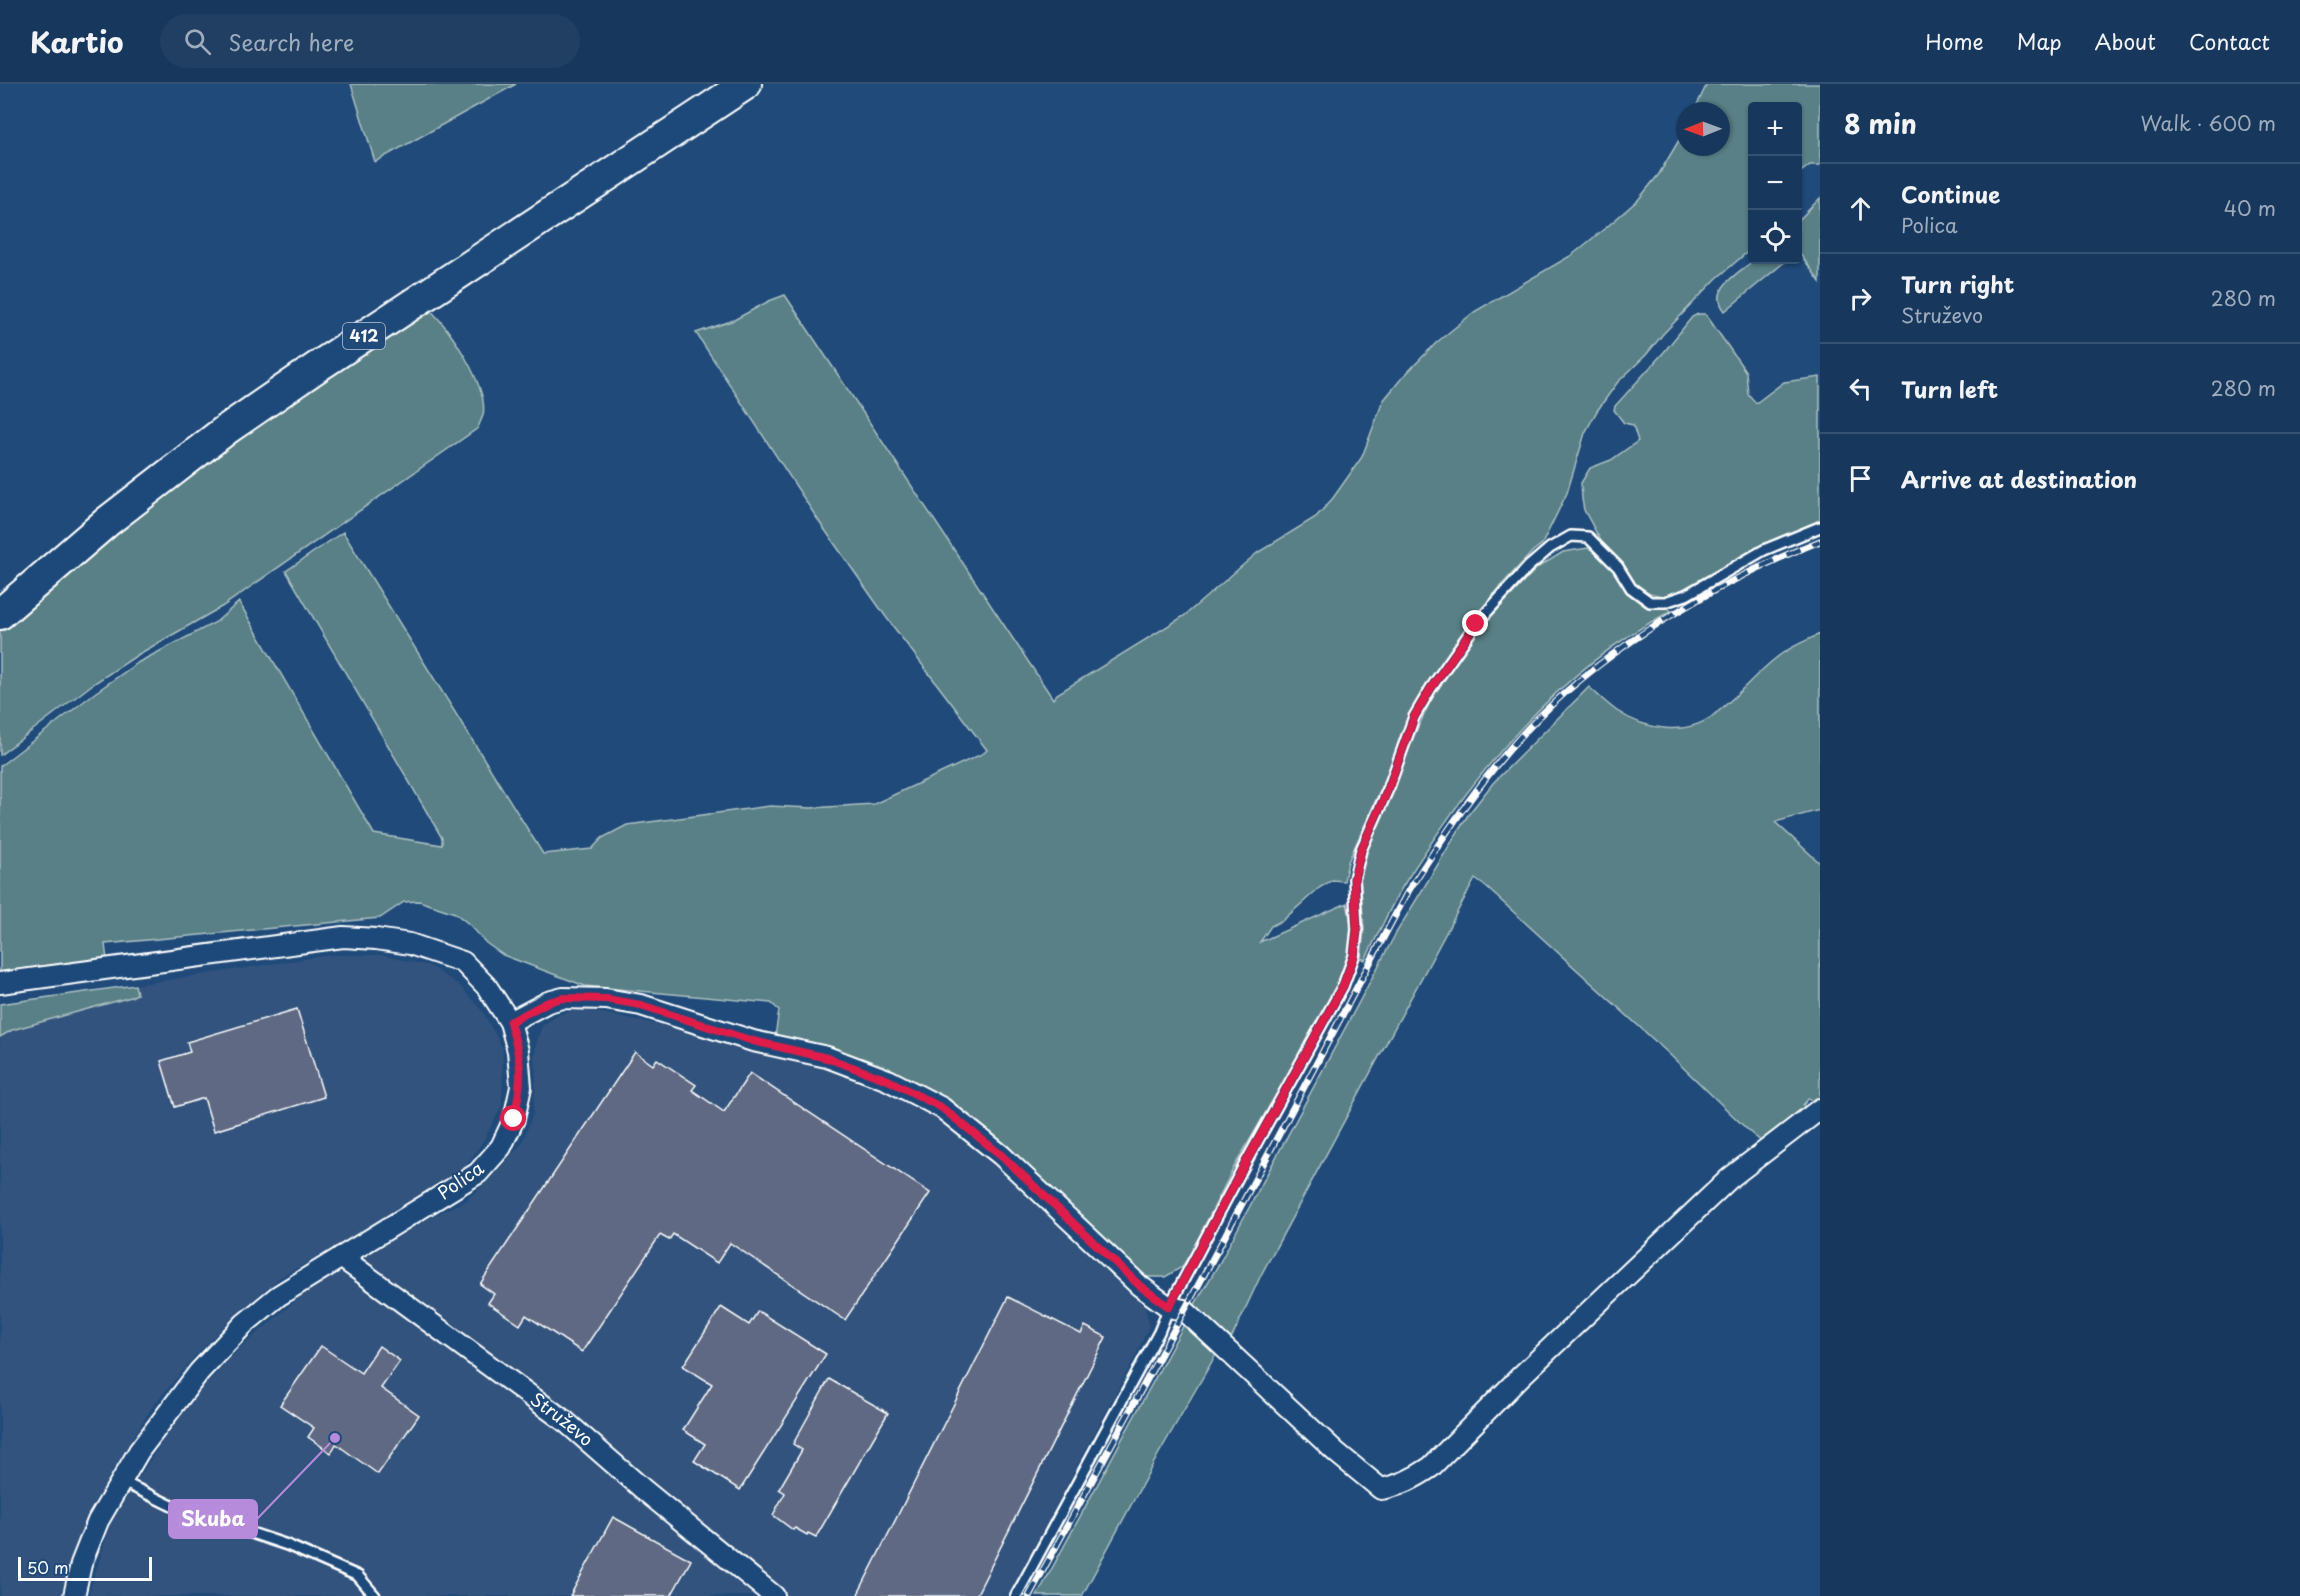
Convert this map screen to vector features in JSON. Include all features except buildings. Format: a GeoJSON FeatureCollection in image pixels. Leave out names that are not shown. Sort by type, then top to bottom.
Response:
{"type":"FeatureCollection","features":[{"type":"Feature","properties":{"kind":"main road","name":"412"},"geometry":{"type":"LineString","coordinates":[[0,614],[108,521],[227,429],[746,84]]}},
{"type":"Feature","properties":{"kind":"street","name":"Polica"},"geometry":{"type":"LineString","coordinates":[[0,983],[343,937],[376,939],[410,944],[463,962],[487,987],[510,1022],[518,1051],[521,1087],[514,1119],[501,1147],[478,1173],[278,1296],[244,1324],[199,1372],[139,1451],[98,1521],[81,1564],[74,1596]]}},
{"type":"Feature","properties":{"kind":"street"},"geometry":{"type":"LineString","coordinates":[[510,1022],[548,1002],[563,998],[606,999],[641,1005],[753,1041],[827,1058],[888,1080],[942,1108],[1001,1155],[1140,1286],[1169,1307],[1184,1310],[1366,1479],[1381,1489],[1397,1486],[1431,1467],[1521,1376],[1730,1178],[1820,1109]]}},
{"type":"Feature","properties":{"kind":"street","name":"Struževo"},"geometry":{"type":"LineString","coordinates":[[341,1257],[566,1422],[644,1490],[774,1596]]}},
{"type":"Feature","properties":{"kind":"lane"},"geometry":{"type":"LineString","coordinates":[[1016,1596],[1159,1332],[1169,1307],[1246,1162],[1343,986],[1354,956],[1357,930],[1354,879],[1361,850],[1389,787],[1414,717],[1431,688],[1476,624],[1528,567],[1550,548],[1571,536],[1588,537],[1618,567],[1631,588],[1650,602],[1665,602],[1686,595],[1764,550],[1820,527]]}},
{"type":"Feature","properties":{"kind":"lane"},"geometry":{"type":"LineString","coordinates":[[121,1481],[174,1507],[287,1545],[357,1576],[375,1596]]}},
{"type":"Feature","properties":{"kind":"shaded area"},"geometry":{"type":"Polygon","coordinates":[[[330,955],[381,955],[430,966],[459,985],[483,1012],[503,1049],[502,1105],[485,1138],[466,1166],[422,1197],[281,1277],[235,1315],[194,1357],[151,1409],[112,1471],[87,1518],[65,1579],[63,1596],[0,1596],[0,1037],[12,1030],[137,994],[135,985],[330,955]]]}},
{"type":"Feature","properties":{"kind":"shaded area"},"geometry":{"type":"Polygon","coordinates":[[[581,1009],[686,1030],[874,1083],[952,1124],[1145,1305],[1149,1326],[1135,1357],[1008,1596],[88,1596],[111,1522],[163,1440],[199,1391],[240,1348],[302,1295],[431,1217],[465,1201],[487,1182],[522,1143],[533,1113],[536,1078],[534,1058],[542,1026],[557,1015],[581,1009]]]}},
{"type":"Feature","properties":{"kind":"green space"},"geometry":{"type":"Polygon","coordinates":[[[351,84],[516,84],[375,162],[351,84]]]}},
{"type":"Feature","properties":{"kind":"green space"},"geometry":{"type":"Polygon","coordinates":[[[1707,84],[1820,84],[1820,165],[1810,165],[1802,171],[1802,102],[1748,102],[1748,251],[1716,279],[1663,334],[1646,355],[1617,383],[1597,411],[1585,433],[1567,493],[1542,544],[1495,592],[1450,650],[1414,705],[1401,734],[1389,771],[1348,862],[1344,881],[1332,880],[1319,888],[1283,920],[1271,926],[1260,942],[1347,903],[1351,923],[1349,955],[1340,980],[1318,1023],[1234,1167],[1192,1251],[1182,1267],[1165,1277],[1144,1277],[951,1107],[775,1037],[779,1010],[771,1003],[585,986],[503,955],[486,943],[470,925],[455,913],[419,901],[404,902],[380,918],[105,944],[107,960],[0,973],[0,766],[139,662],[216,622],[239,602],[374,834],[442,845],[442,838],[286,571],[343,532],[543,854],[592,849],[602,838],[627,825],[770,806],[811,808],[874,804],[984,753],[987,750],[886,617],[820,523],[696,333],[734,320],[785,295],[1053,699],[1057,694],[1184,616],[1257,553],[1316,517],[1333,498],[1362,457],[1383,401],[1401,379],[1436,343],[1474,312],[1572,255],[1609,225],[1638,200],[1659,174],[1676,145],[1676,156],[1730,156],[1730,102],[1698,102],[1707,84]]]}},
{"type":"Feature","properties":{"kind":"green space"},"geometry":{"type":"Polygon","coordinates":[[[1820,198],[1820,282],[1802,257],[1802,217],[1820,198]]]}},
{"type":"Feature","properties":{"kind":"green space"},"geometry":{"type":"Polygon","coordinates":[[[1749,264],[1782,264],[1725,311],[1720,303],[1720,296],[1722,289],[1733,276],[1749,264]]]}},
{"type":"Feature","properties":{"kind":"green space"},"geometry":{"type":"Polygon","coordinates":[[[429,309],[447,329],[474,374],[483,403],[483,415],[478,428],[223,606],[139,654],[93,684],[0,755],[0,631],[114,532],[271,413],[429,309]]]}},
{"type":"Feature","properties":{"kind":"green space"},"geometry":{"type":"Polygon","coordinates":[[[1705,314],[1746,372],[1748,394],[1756,403],[1784,382],[1820,377],[1820,520],[1759,546],[1678,592],[1662,596],[1637,586],[1601,541],[1584,510],[1581,483],[1590,468],[1611,460],[1638,441],[1633,425],[1624,423],[1614,410],[1615,406],[1692,317],[1705,314]]]}},
{"type":"Feature","properties":{"kind":"green space"},"geometry":{"type":"Polygon","coordinates":[[[1588,548],[1609,564],[1624,585],[1642,602],[1653,606],[1668,607],[1671,611],[1629,636],[1590,664],[1519,730],[1487,767],[1429,846],[1398,895],[1365,960],[1361,958],[1364,929],[1360,878],[1364,859],[1410,744],[1434,694],[1483,625],[1537,568],[1563,552],[1588,548]]]}},
{"type":"Feature","properties":{"kind":"green space"},"geometry":{"type":"Polygon","coordinates":[[[1820,634],[1820,810],[1775,822],[1820,863],[1820,1102],[1817,1105],[1809,1098],[1803,1105],[1809,1112],[1765,1144],[1667,1052],[1475,879],[1261,1275],[1227,1343],[1192,1309],[1220,1262],[1396,933],[1468,815],[1493,783],[1589,687],[1617,711],[1640,723],[1666,728],[1692,726],[1715,714],[1781,654],[1820,634]]]}},
{"type":"Feature","properties":{"kind":"green space"},"geometry":{"type":"Polygon","coordinates":[[[135,985],[137,994],[131,997],[12,1030],[0,1037],[0,1004],[135,985]]]}},
{"type":"Feature","properties":{"kind":"green space"},"geometry":{"type":"Polygon","coordinates":[[[1186,1321],[1218,1351],[1158,1455],[1082,1596],[1037,1596],[1186,1321]]]}},
{"type":"Feature","properties":{"kind":"railway"},"geometry":{"type":"LineString","coordinates":[[1029,1596],[1218,1249],[1407,893],[1484,780],[1537,719],[1567,691],[1634,640],[1707,594],[1820,541]]}},
{"type":"Feature","properties":{"kind":"place","name":"Skuba"},"geometry":{"type":"Point","coordinates":[335,1438]}},
{"type":"Feature","properties":{"kind":"route"},"geometry":{"type":"LineString","coordinates":[[514,1119],[521,1087],[518,1051],[510,1022],[548,1002],[563,998],[606,999],[641,1005],[753,1041],[827,1058],[888,1080],[942,1108],[1001,1155],[1140,1286],[1169,1307],[1343,986],[1354,956],[1357,930],[1354,879],[1361,850],[1389,787],[1414,717],[1431,688],[1476,624]]}}]}
